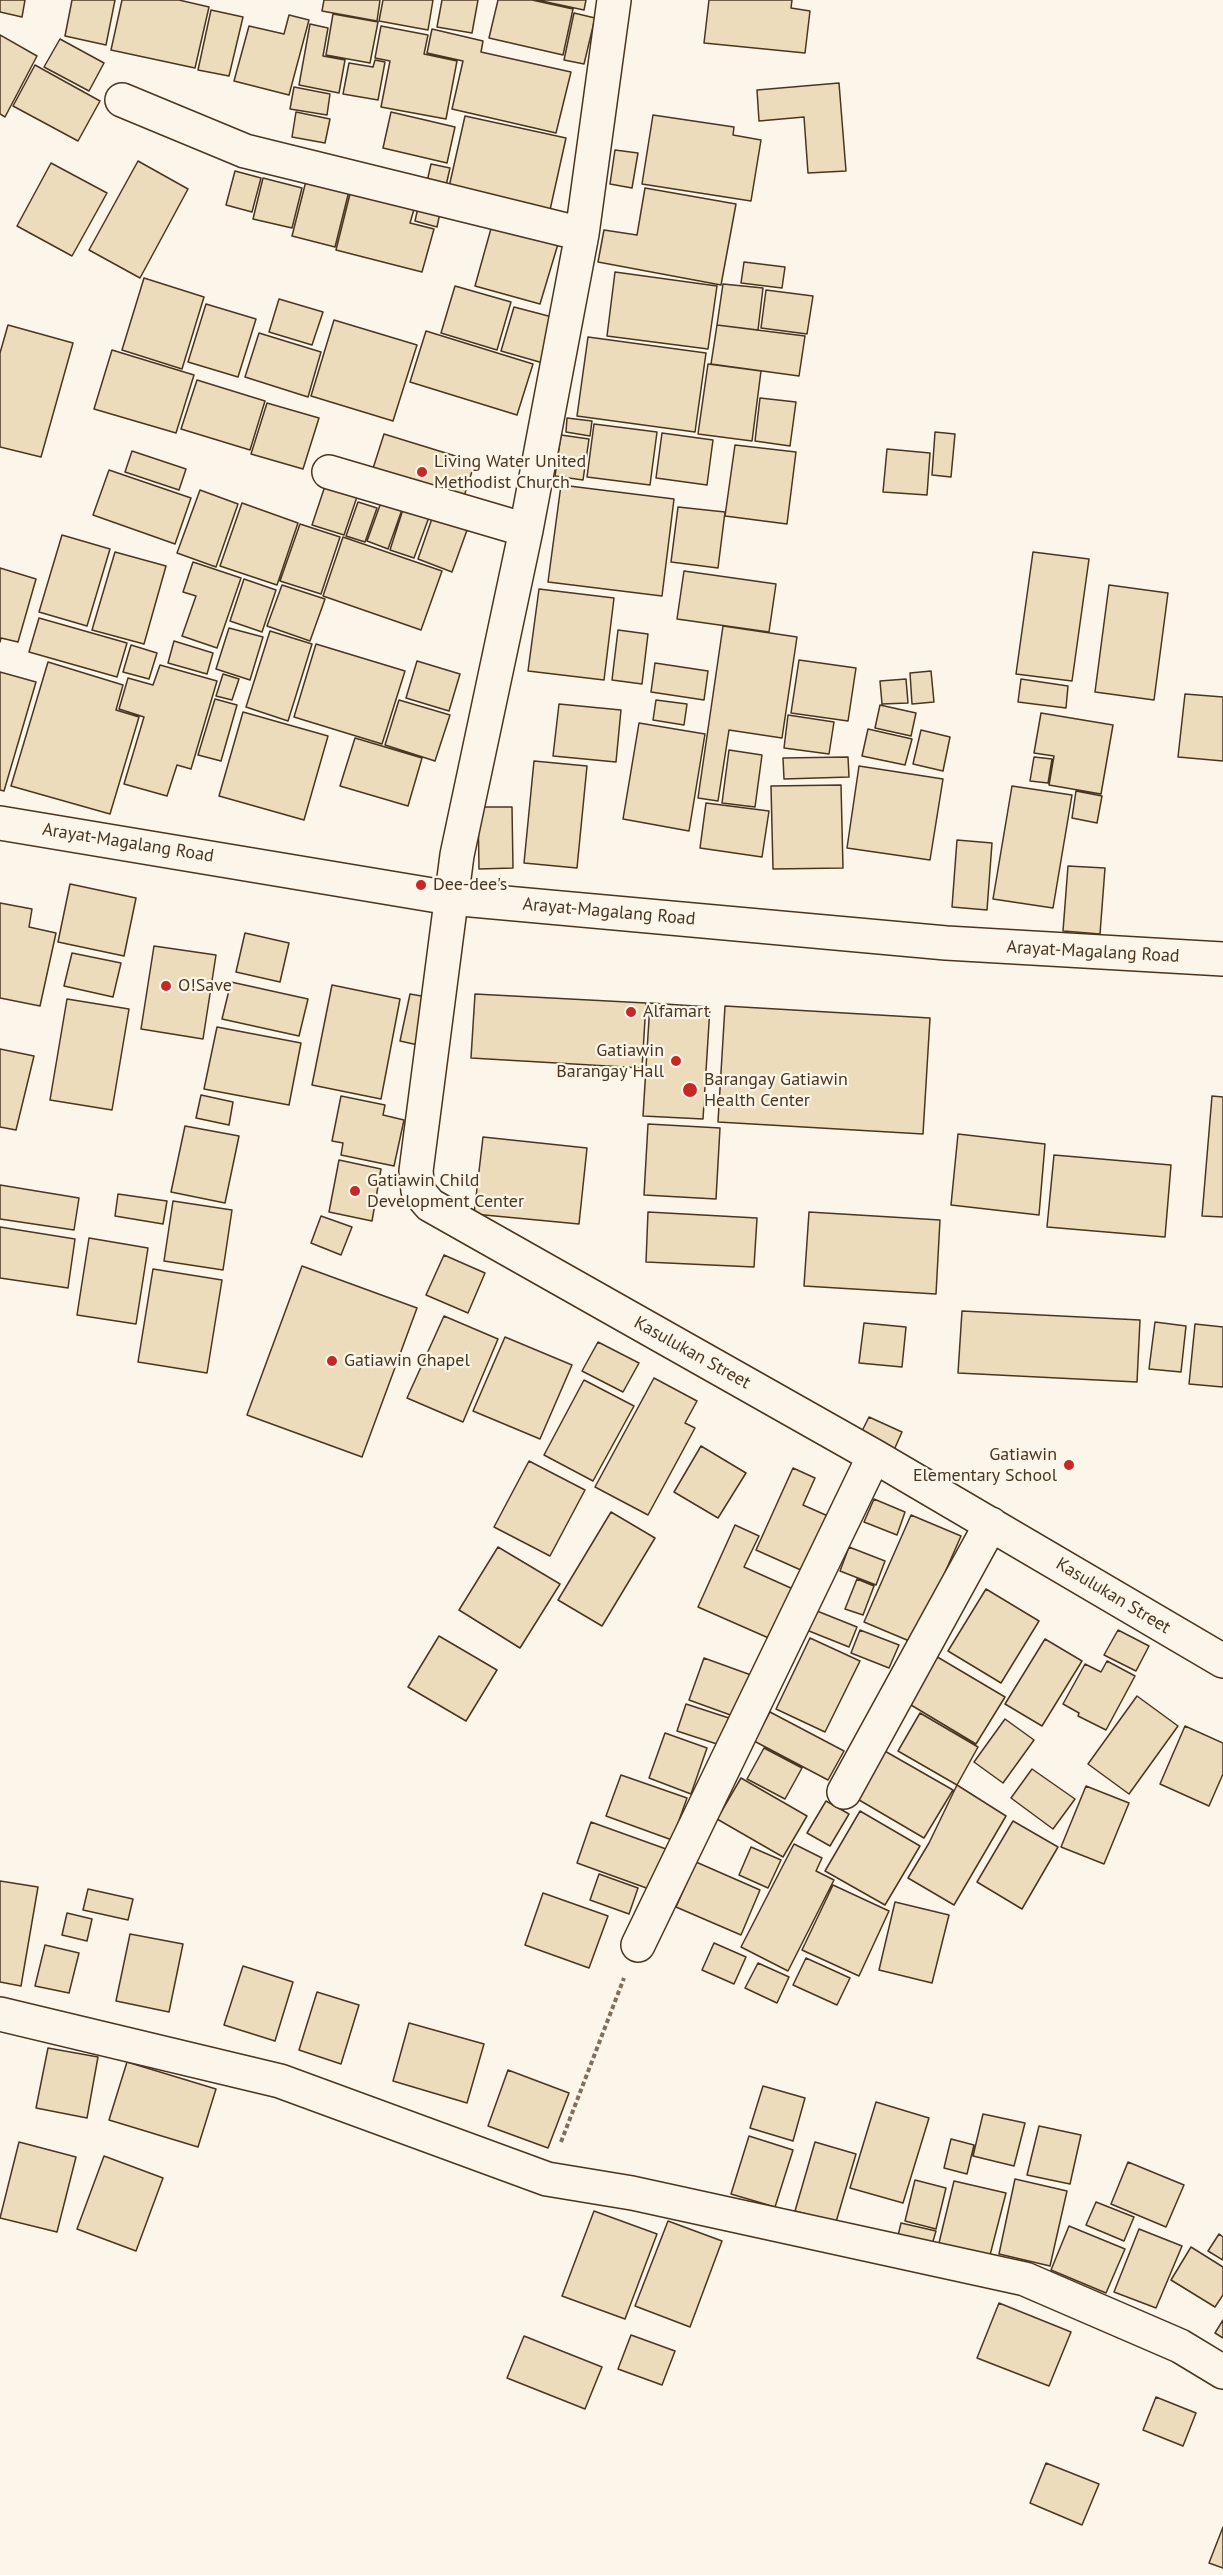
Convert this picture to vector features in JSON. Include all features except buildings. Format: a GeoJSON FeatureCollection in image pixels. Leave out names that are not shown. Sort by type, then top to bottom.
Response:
{"type":"FeatureCollection","features":[{"type":"Feature","properties":{"kind":"street","name":"Kasulukan Street"},"geometry":{"type":"LineString","coordinates":[[615,0],[582,234],[526,530],[450,898],[416,1171],[418,1191],[430,1205],[874,1456],[1223,1661]]}},
{"type":"Feature","properties":{"kind":"street"},"geometry":{"type":"LineString","coordinates":[[122,100],[245,151],[582,234]]}},
{"type":"Feature","properties":{"kind":"street"},"geometry":{"type":"LineString","coordinates":[[328,472],[526,530]]}},
{"type":"Feature","properties":{"kind":"street","name":"Arayat-Magalang Road"},"geometry":{"type":"LineString","coordinates":[[0,823],[450,898],[946,943],[1223,959]]}},
{"type":"Feature","properties":{"kind":"street"},"geometry":{"type":"LineString","coordinates":[[638,1945],[874,1456]]}},
{"type":"Feature","properties":{"kind":"street"},"geometry":{"type":"LineString","coordinates":[[844,1792],[991,1524]]}},
{"type":"Feature","properties":{"kind":"street"},"geometry":{"type":"LineString","coordinates":[[0,2014],[280,2081],[547,2179],[632,2193],[1025,2279],[1180,2346],[1223,2372]]}},
{"type":"Feature","properties":{"kind":"path"},"geometry":{"type":"LineString","coordinates":[[547,2179],[589,2066],[638,1945]]}},
{"type":"Feature","properties":{"kind":"place","name":"Living Water United Methodist Church"},"geometry":{"type":"Point","coordinates":[422,472]}},
{"type":"Feature","properties":{"kind":"place","name":"Dee-dee's"},"geometry":{"type":"Point","coordinates":[421,885]}},
{"type":"Feature","properties":{"kind":"place","name":"O!Save"},"geometry":{"type":"Point","coordinates":[166,986]}},
{"type":"Feature","properties":{"kind":"place","name":"Alfamart"},"geometry":{"type":"Point","coordinates":[631,1012]}},
{"type":"Feature","properties":{"kind":"place","name":"Gatiawin Barangay Hall"},"geometry":{"type":"Point","coordinates":[676,1061]}},
{"type":"Feature","properties":{"kind":"place","name":"Barangay Gatiawin Health Center"},"geometry":{"type":"Point","coordinates":[690,1090]}},
{"type":"Feature","properties":{"kind":"place","name":"Gatiawin Child Development Center"},"geometry":{"type":"Point","coordinates":[355,1191]}},
{"type":"Feature","properties":{"kind":"place","name":"Gatiawin Chapel"},"geometry":{"type":"Point","coordinates":[332,1361]}},
{"type":"Feature","properties":{"kind":"place","name":"Gatiawin Elementary School"},"geometry":{"type":"Point","coordinates":[1069,1465]}}]}
